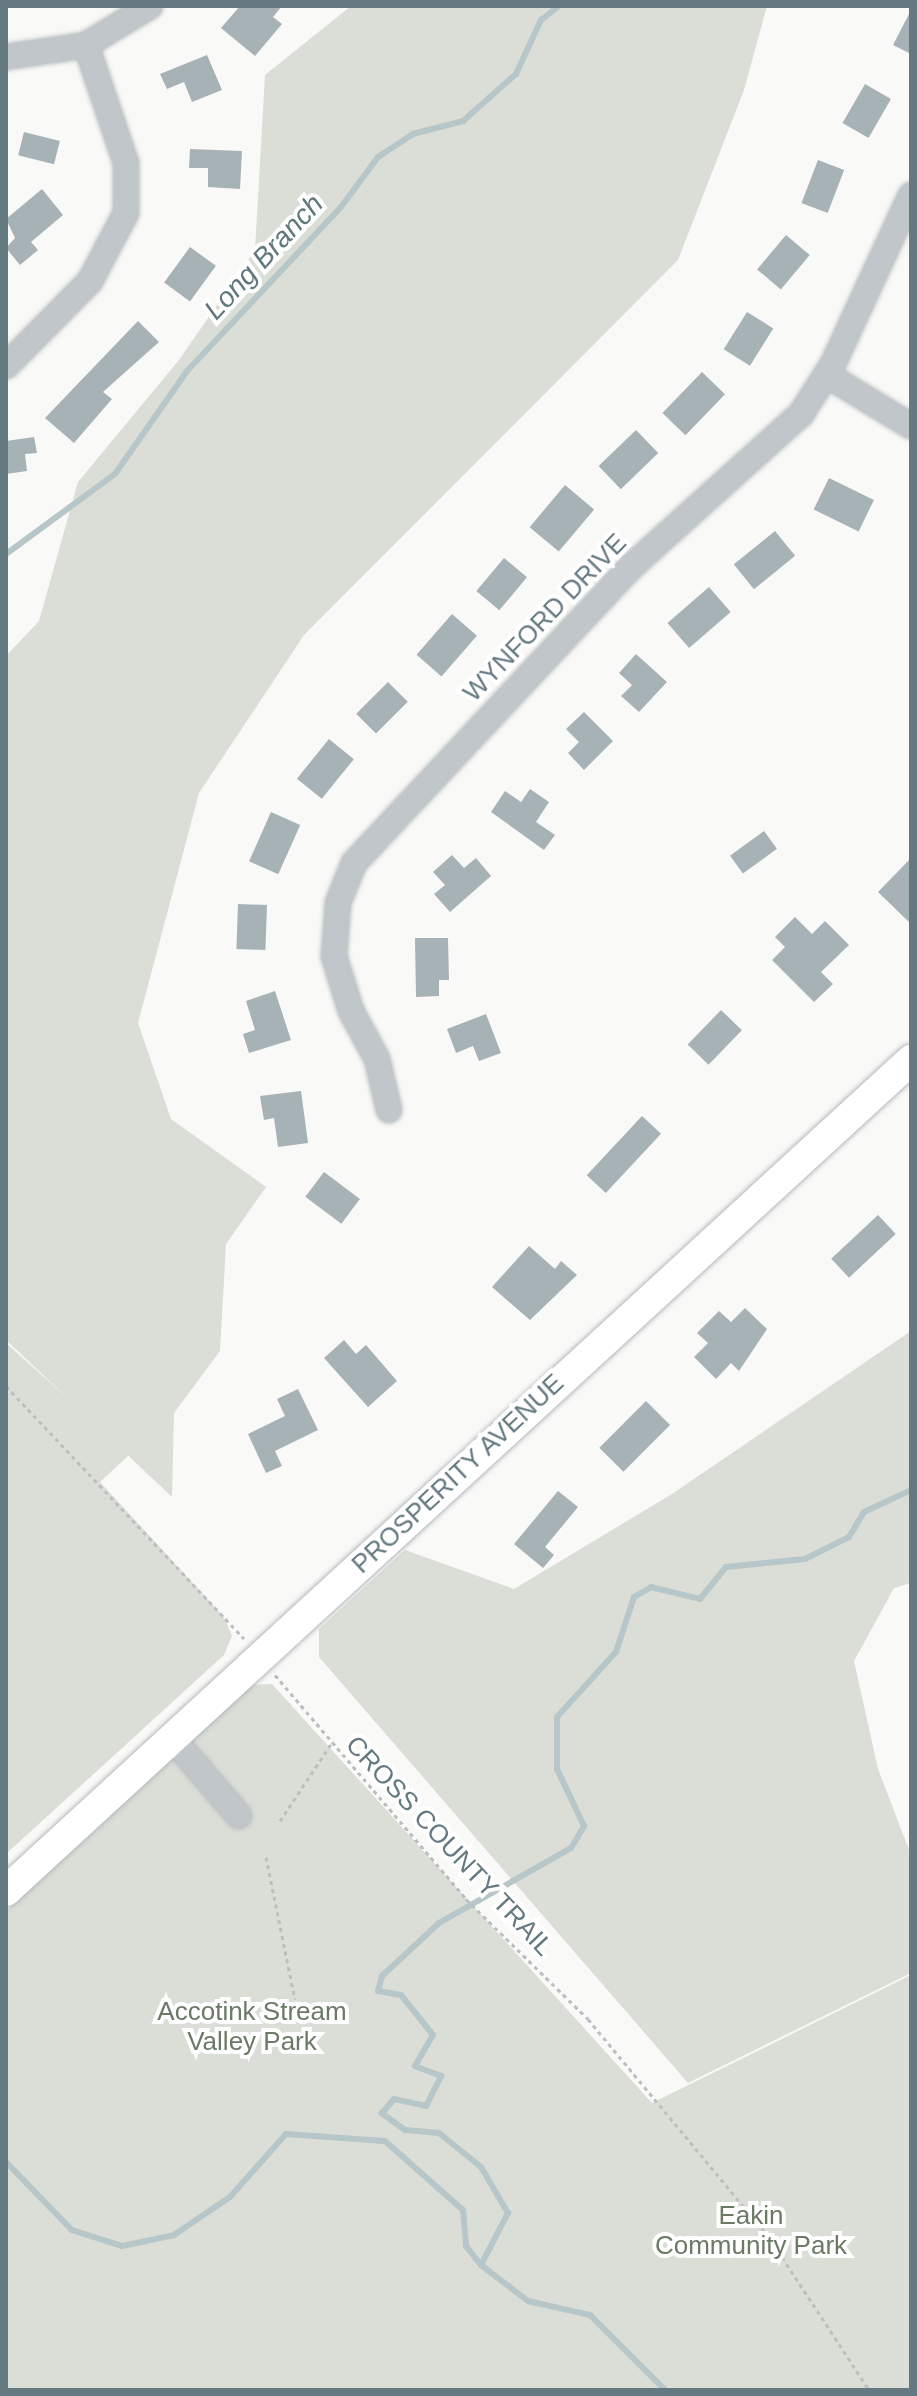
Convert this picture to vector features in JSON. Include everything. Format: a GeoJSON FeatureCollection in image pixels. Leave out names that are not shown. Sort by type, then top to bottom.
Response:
{"type":"FeatureCollection","features":[{"type":"Feature","properties":{"kind":"main road","name":"PROSPERITY AVENUE"},"geometry":{"type":"LineString","coordinates":[[6,1891],[911,1060]]}},
{"type":"Feature","properties":{"kind":"street"},"geometry":{"type":"LineString","coordinates":[[6,57],[86,45],[150,6]]}},
{"type":"Feature","properties":{"kind":"street"},"geometry":{"type":"LineString","coordinates":[[6,366],[99,270],[126,213],[126,163],[86,45]]}},
{"type":"Feature","properties":{"kind":"street","name":"WYNFORD DRIVE"},"geometry":{"type":"LineString","coordinates":[[389,1110],[377,1059],[351,1011],[334,956],[338,903],[354,863],[631,567],[779,437],[827,375],[911,195]]}},
{"type":"Feature","properties":{"kind":"street"},"geometry":{"type":"LineString","coordinates":[[827,375],[911,426]]}},
{"type":"Feature","properties":{"kind":"street"},"geometry":{"type":"LineString","coordinates":[[173,1739],[239,1816]]}},
{"type":"Feature","properties":{"kind":"path","name":"CROSS COUNTY TRAIL"},"geometry":{"type":"LineString","coordinates":[[6,1386],[260,1656],[331,1744],[466,1899],[588,2019],[769,2237],[869,2390]]}},
{"type":"Feature","properties":{"kind":"path"},"geometry":{"type":"LineString","coordinates":[[280,1821],[331,1744]]}},
{"type":"Feature","properties":{"kind":"path"},"geometry":{"type":"LineString","coordinates":[[266,1857],[295,1999]]}},
{"type":"Feature","properties":{"kind":"green space"},"geometry":{"type":"Polygon","coordinates":[[[351,6],[767,6],[744,90],[678,260],[304,635],[199,793],[138,1023],[171,1119],[266,1187],[226,1244],[220,1351],[174,1413],[172,1497],[6,1340],[6,656],[39,621],[78,482],[179,360],[255,250],[265,75],[351,6]]]}},
{"type":"Feature","properties":{"kind":"green space"},"geometry":{"type":"Polygon","coordinates":[[[911,1331],[911,1583],[894,1588],[854,1661],[878,1769],[911,1855],[911,1973],[688,2083],[319,1657],[319,1629],[405,1550],[514,1589],[672,1494],[911,1331]]]}},
{"type":"Feature","properties":{"kind":"green space"},"geometry":{"type":"Polygon","coordinates":[[[6,1343],[130,1454],[100,1482],[224,1617],[232,1636],[224,1655],[6,1854],[6,1343]]]}},
{"type":"Feature","properties":{"kind":"green space"},"geometry":{"type":"Polygon","coordinates":[[[272,1684],[652,2103],[911,1975],[911,2390],[6,2390],[6,1911],[251,1685],[272,1684]]]}},
{"type":"Feature","properties":{"kind":"building"},"geometry":{"type":"Polygon","coordinates":[[[240,6],[282,6],[273,17],[282,24],[255,56],[221,28],[240,6]]]}},
{"type":"Feature","properties":{"kind":"building"},"geometry":{"type":"Polygon","coordinates":[[[911,10],[911,54],[893,45],[911,10]]]}},
{"type":"Feature","properties":{"kind":"building"},"geometry":{"type":"Polygon","coordinates":[[[207,55],[222,90],[192,102],[184,82],[167,89],[160,74],[207,55]]]}},
{"type":"Feature","properties":{"kind":"building"},"geometry":{"type":"Polygon","coordinates":[[[865,84],[891,99],[868,138],[842,123],[865,84]]]}},
{"type":"Feature","properties":{"kind":"building"},"geometry":{"type":"Polygon","coordinates":[[[24,132],[60,141],[54,164],[18,155],[24,132]]]}},
{"type":"Feature","properties":{"kind":"building"},"geometry":{"type":"Polygon","coordinates":[[[190,149],[242,151],[240,189],[208,187],[208,168],[189,168],[190,149]]]}},
{"type":"Feature","properties":{"kind":"building"},"geometry":{"type":"Polygon","coordinates":[[[818,160],[844,170],[828,213],[802,203],[818,160]]]}},
{"type":"Feature","properties":{"kind":"building"},"geometry":{"type":"Polygon","coordinates":[[[42,189],[63,215],[31,242],[38,250],[20,265],[6,248],[15,238],[6,219],[42,189]]]}},
{"type":"Feature","properties":{"kind":"building"},"geometry":{"type":"Polygon","coordinates":[[[786,235],[810,255],[781,289],[757,269],[786,235]]]}},
{"type":"Feature","properties":{"kind":"building"},"geometry":{"type":"Polygon","coordinates":[[[190,247],[216,266],[190,301],[164,283],[190,247]]]}},
{"type":"Feature","properties":{"kind":"building"},"geometry":{"type":"Polygon","coordinates":[[[747,312],[773,328],[750,366],[724,349],[747,312]]]}},
{"type":"Feature","properties":{"kind":"building"},"geometry":{"type":"Polygon","coordinates":[[[138,321],[159,342],[103,392],[112,399],[74,443],[45,418],[138,321]]]}},
{"type":"Feature","properties":{"kind":"building"},"geometry":{"type":"Polygon","coordinates":[[[702,372],[725,394],[685,435],[662,413],[702,372]]]}},
{"type":"Feature","properties":{"kind":"building"},"geometry":{"type":"Polygon","coordinates":[[[636,430],[658,453],[621,489],[599,466],[636,430]]]}},
{"type":"Feature","properties":{"kind":"building"},"geometry":{"type":"Polygon","coordinates":[[[34,437],[37,453],[25,454],[27,471],[6,474],[6,441],[34,437]]]}},
{"type":"Feature","properties":{"kind":"building"},"geometry":{"type":"Polygon","coordinates":[[[829,478],[874,500],[859,531],[814,509],[829,478]]]}},
{"type":"Feature","properties":{"kind":"building"},"geometry":{"type":"Polygon","coordinates":[[[565,485],[594,509],[559,552],[530,527],[565,485]]]}},
{"type":"Feature","properties":{"kind":"building"},"geometry":{"type":"Polygon","coordinates":[[[775,531],[795,556],[754,589],[734,564],[775,531]]]}},
{"type":"Feature","properties":{"kind":"building"},"geometry":{"type":"Polygon","coordinates":[[[504,558],[527,577],[499,610],[476,591],[504,558]]]}},
{"type":"Feature","properties":{"kind":"building"},"geometry":{"type":"Polygon","coordinates":[[[709,587],[731,612],[689,648],[667,623],[709,587]]]}},
{"type":"Feature","properties":{"kind":"building"},"geometry":{"type":"Polygon","coordinates":[[[452,614],[477,636],[441,676],[417,655],[452,614]]]}},
{"type":"Feature","properties":{"kind":"building"},"geometry":{"type":"Polygon","coordinates":[[[636,654],[667,682],[639,712],[621,696],[632,685],[619,673],[636,654]]]}},
{"type":"Feature","properties":{"kind":"building"},"geometry":{"type":"Polygon","coordinates":[[[388,682],[408,702],[376,734],[356,714],[388,682]]]}},
{"type":"Feature","properties":{"kind":"building"},"geometry":{"type":"Polygon","coordinates":[[[584,712],[613,741],[584,770],[568,753],[579,742],[566,729],[584,712]]]}},
{"type":"Feature","properties":{"kind":"building"},"geometry":{"type":"Polygon","coordinates":[[[329,739],[354,759],[322,799],[297,779],[329,739]]]}},
{"type":"Feature","properties":{"kind":"building"},"geometry":{"type":"Polygon","coordinates":[[[530,789],[549,802],[536,822],[555,835],[544,850],[491,812],[505,791],[521,802],[530,789]]]}},
{"type":"Feature","properties":{"kind":"building"},"geometry":{"type":"Polygon","coordinates":[[[271,812],[300,825],[278,874],[249,861],[271,812]]]}},
{"type":"Feature","properties":{"kind":"building"},"geometry":{"type":"Polygon","coordinates":[[[764,831],[777,849],[743,873],[730,856],[764,831]]]}},
{"type":"Feature","properties":{"kind":"building"},"geometry":{"type":"Polygon","coordinates":[[[452,855],[464,868],[476,858],[491,876],[450,912],[434,894],[445,885],[433,872],[452,855]]]}},
{"type":"Feature","properties":{"kind":"building"},"geometry":{"type":"Polygon","coordinates":[[[911,858],[911,924],[878,892],[911,858]]]}},
{"type":"Feature","properties":{"kind":"building"},"geometry":{"type":"Polygon","coordinates":[[[238,904],[267,905],[265,950],[236,949],[238,904]]]}},
{"type":"Feature","properties":{"kind":"building"},"geometry":{"type":"Polygon","coordinates":[[[795,917],[812,934],[825,921],[849,945],[821,972],[833,984],[814,1002],[772,960],[785,947],[775,937],[795,917]]]}},
{"type":"Feature","properties":{"kind":"building"},"geometry":{"type":"Polygon","coordinates":[[[415,938],[448,938],[449,980],[439,980],[439,996],[416,997],[415,938]]]}},
{"type":"Feature","properties":{"kind":"building"},"geometry":{"type":"Polygon","coordinates":[[[275,991],[291,1040],[249,1053],[243,1034],[255,1030],[246,1001],[275,991]]]}},
{"type":"Feature","properties":{"kind":"building"},"geometry":{"type":"Polygon","coordinates":[[[721,1010],[742,1030],[709,1065],[688,1045],[721,1010]]]}},
{"type":"Feature","properties":{"kind":"building"},"geometry":{"type":"Polygon","coordinates":[[[486,1014],[501,1053],[479,1061],[473,1046],[456,1053],[447,1029],[486,1014]]]}},
{"type":"Feature","properties":{"kind":"building"},"geometry":{"type":"Polygon","coordinates":[[[301,1091],[308,1143],[278,1147],[274,1118],[264,1120],[260,1096],[301,1091]]]}},
{"type":"Feature","properties":{"kind":"building"},"geometry":{"type":"Polygon","coordinates":[[[642,1116],[661,1134],[606,1193],[587,1175],[642,1116]]]}},
{"type":"Feature","properties":{"kind":"building"},"geometry":{"type":"Polygon","coordinates":[[[324,1172],[360,1199],[341,1224],[305,1197],[324,1172]]]}},
{"type":"Feature","properties":{"kind":"building"},"geometry":{"type":"Polygon","coordinates":[[[878,1215],[896,1234],[849,1278],[831,1259],[878,1215]]]}},
{"type":"Feature","properties":{"kind":"building"},"geometry":{"type":"Polygon","coordinates":[[[529,1246],[555,1269],[561,1261],[577,1275],[530,1320],[492,1287],[529,1246]]]}},
{"type":"Feature","properties":{"kind":"building"},"geometry":{"type":"Polygon","coordinates":[[[745,1308],[767,1329],[739,1371],[731,1363],[716,1379],[694,1357],[708,1343],[697,1333],[719,1311],[731,1322],[745,1308]]]}},
{"type":"Feature","properties":{"kind":"building"},"geometry":{"type":"Polygon","coordinates":[[[344,1340],[356,1354],[366,1345],[397,1381],[368,1407],[324,1358],[344,1340]]]}},
{"type":"Feature","properties":{"kind":"building"},"geometry":{"type":"Polygon","coordinates":[[[298,1389],[318,1430],[275,1451],[282,1466],[266,1473],[248,1434],[285,1416],[277,1399],[298,1389]]]}},
{"type":"Feature","properties":{"kind":"building"},"geometry":{"type":"Polygon","coordinates":[[[646,1401],[670,1425],[623,1472],[599,1448],[646,1401]]]}},
{"type":"Feature","properties":{"kind":"building"},"geometry":{"type":"Polygon","coordinates":[[[558,1491],[578,1507],[545,1547],[554,1555],[543,1568],[514,1544],[558,1491]]]}},
{"type":"Feature","properties":{"kind":"waterway","name":"Long Branch"},"geometry":{"type":"LineString","coordinates":[[6,554],[115,474],[187,371],[341,207],[378,157],[413,134],[463,121],[516,74],[541,20],[559,6]]}},
{"type":"Feature","properties":{"kind":"waterway"},"geometry":{"type":"LineString","coordinates":[[481,2265],[508,2213],[481,2167],[439,2133],[405,2130],[382,2113],[394,2099],[426,2106],[441,2076],[415,2066],[433,2035],[401,1995],[378,1991],[382,1976],[439,1923],[571,1848],[584,1826],[557,1769],[557,1717],[616,1652],[634,1597],[651,1587],[700,1599],[726,1567],[805,1559],[849,1537],[864,1512],[911,1490]]}},
{"type":"Feature","properties":{"kind":"waterway"},"geometry":{"type":"LineString","coordinates":[[6,2162],[72,2230],[122,2246],[174,2235],[230,2197],[286,2134],[385,2141],[463,2210],[466,2246],[481,2265],[528,2301],[590,2315],[665,2390]]}},
{"type":"Feature","properties":{"kind":"park label","name":"Accotink Stream Valley Park"},"geometry":{"type":"Point","coordinates":[252,2027]}},
{"type":"Feature","properties":{"kind":"park label","name":"Eakin Community Park"},"geometry":{"type":"Point","coordinates":[751,2231]}}]}
